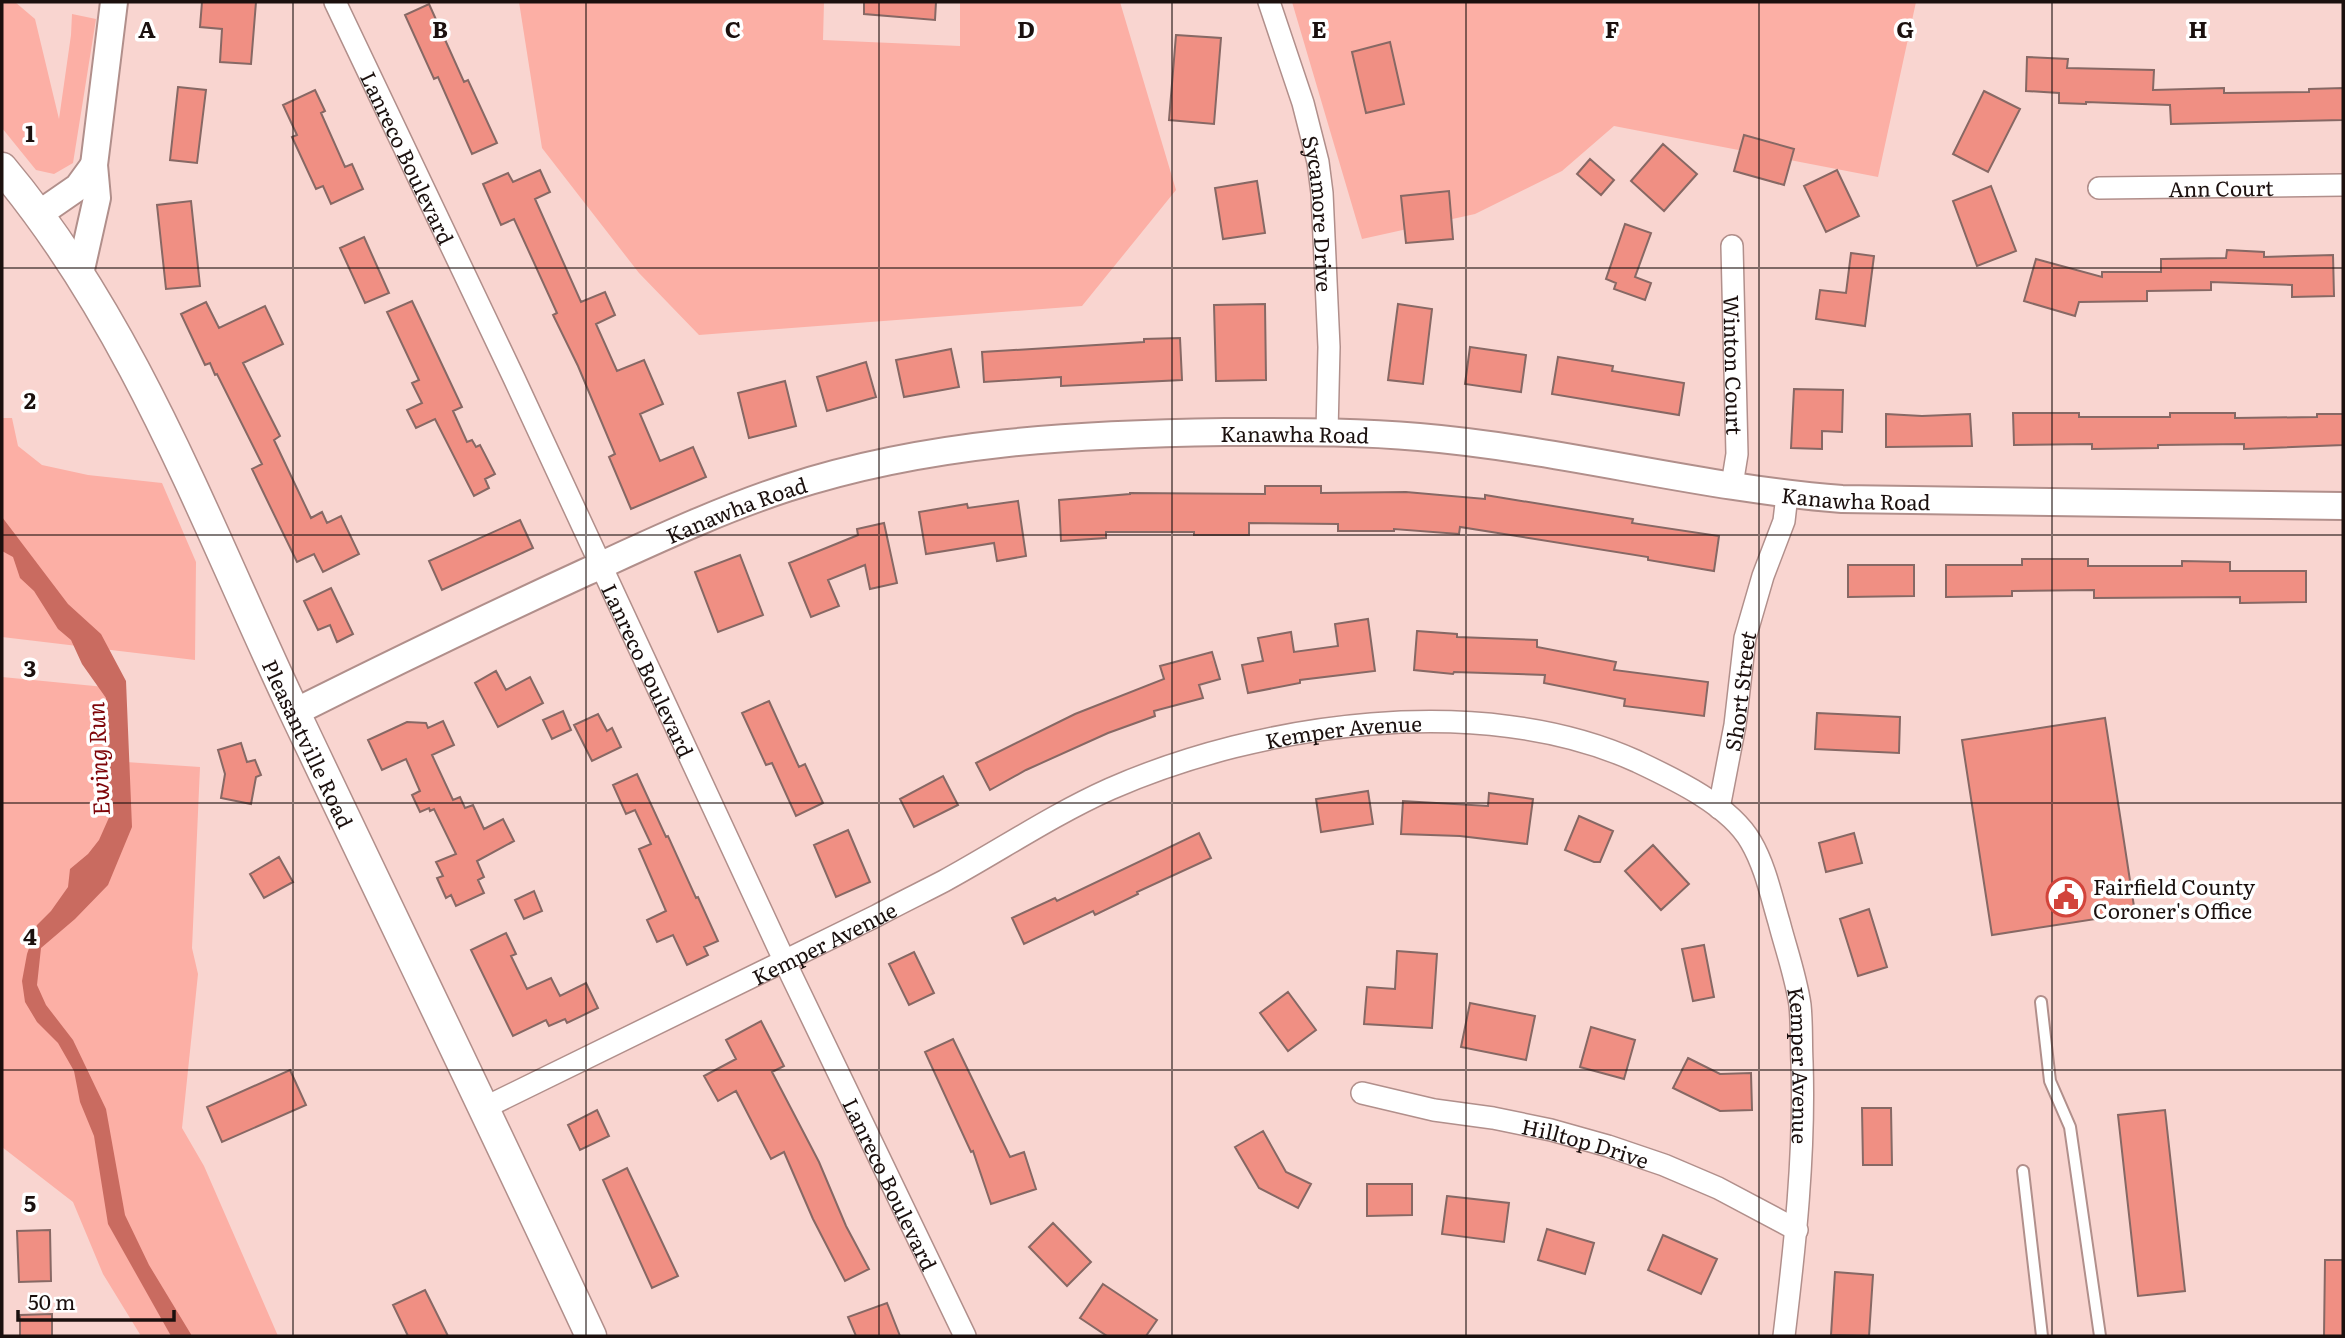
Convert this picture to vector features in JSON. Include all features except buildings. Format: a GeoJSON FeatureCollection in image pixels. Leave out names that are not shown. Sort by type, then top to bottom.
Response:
{"type":"FeatureCollection","features":[{"type":"Feature","properties":{"kind":"main road","name":"Pleasantville Road"},"geometry":{"type":"LineString","coordinates":[[2,168],[39,214],[80,274],[138,374],[591,1336]]}},
{"type":"Feature","properties":{"kind":"street"},"geometry":{"type":"LineString","coordinates":[[80,274],[97,198],[94,165],[114,2]]}},
{"type":"Feature","properties":{"kind":"street","name":"Lanreco Boulevard"},"geometry":{"type":"LineString","coordinates":[[335,2],[785,962],[965,1336]]}},
{"type":"Feature","properties":{"kind":"street","name":"Sycamore Drive"},"geometry":{"type":"LineString","coordinates":[[1269,2],[1303,103],[1318,162],[1322,193],[1329,347],[1328,432]]}},
{"type":"Feature","properties":{"kind":"street"},"geometry":{"type":"LineString","coordinates":[[39,214],[78,187],[94,165]]}},
{"type":"Feature","properties":{"kind":"street","name":"Ann Court"},"geometry":{"type":"LineString","coordinates":[[2099,188],[2343,185]]}},
{"type":"Feature","properties":{"kind":"street","name":"Winton Court"},"geometry":{"type":"LineString","coordinates":[[1731,246],[1737,454],[1732,485]]}},
{"type":"Feature","properties":{"kind":"street","name":"Kanawha Road"},"geometry":{"type":"LineString","coordinates":[[295,712],[488,617],[713,514],[790,487],[860,468],[929,453],[1013,442],[1105,435],[1328,432],[1416,436],[1509,446],[1787,495],[1842,499],[2343,506]]}},
{"type":"Feature","properties":{"kind":"street","name":"Short Street"},"geometry":{"type":"LineString","coordinates":[[1719,808],[1735,725],[1745,638],[1763,576],[1784,521],[1787,495]]}},
{"type":"Feature","properties":{"kind":"street","name":"Kemper Avenue"},"geometry":{"type":"LineString","coordinates":[[484,1108],[945,881],[1051,819],[1104,792],[1189,759],[1247,743],[1308,732],[1427,723],[1485,724],[1532,730],[1571,738],[1627,757],[1680,784],[1737,822],[1751,842],[1764,870],[1800,1006],[1803,1098],[1797,1230],[1784,1336]]}},
{"type":"Feature","properties":{"kind":"street","name":"Hilltop Drive"},"geometry":{"type":"LineString","coordinates":[[1362,1093],[1434,1110],[1551,1130],[1608,1146],[1664,1165],[1718,1188],[1797,1230]]}},
{"type":"Feature","properties":{"kind":"lane"},"geometry":{"type":"LineString","coordinates":[[2041,1002],[2050,1080],[2070,1126],[2100,1336]]}},
{"type":"Feature","properties":{"kind":"lane"},"geometry":{"type":"LineString","coordinates":[[2023,1171],[2042,1336]]}},
{"type":"Feature","properties":{"kind":"shaded area"},"geometry":{"type":"Polygon","coordinates":[[[2,2],[15,2],[35,19],[59,119],[72,14],[96,19],[73,163],[54,174],[36,170],[2,128],[2,2]]]}},
{"type":"Feature","properties":{"kind":"shaded area"},"geometry":{"type":"Polygon","coordinates":[[[519,2],[824,2],[823,40],[960,46],[960,2],[1120,2],[1176,190],[1082,306],[699,335],[639,273],[542,148],[519,2]]]}},
{"type":"Feature","properties":{"kind":"shaded area"},"geometry":{"type":"Polygon","coordinates":[[[1292,2],[1916,2],[1878,177],[1614,126],[1562,171],[1475,214],[1362,239],[1292,2]]]}},
{"type":"Feature","properties":{"kind":"shaded area"},"geometry":{"type":"Polygon","coordinates":[[[2,418],[12,418],[18,446],[42,465],[88,475],[162,483],[196,562],[195,660],[2,637],[2,418]]]}},
{"type":"Feature","properties":{"kind":"shaded area"},"geometry":{"type":"Polygon","coordinates":[[[2,517],[68,604],[101,634],[126,681],[132,827],[108,885],[75,919],[41,948],[37,985],[46,1005],[73,1040],[106,1109],[125,1215],[149,1265],[192,1336],[171,1336],[108,1224],[94,1136],[80,1102],[74,1071],[58,1043],[37,1022],[25,1002],[22,981],[27,954],[37,925],[68,887],[70,869],[88,854],[99,840],[111,813],[106,698],[82,664],[71,640],[58,629],[34,591],[20,578],[13,557],[2,551],[2,517]]]}},
{"type":"Feature","properties":{"kind":"shaded area"},"geometry":{"type":"Polygon","coordinates":[[[2,677],[115,688],[111,761],[200,767],[192,948],[198,974],[182,1128],[204,1166],[278,1336],[141,1336],[103,1274],[73,1202],[2,1147],[2,677]]]}},
{"type":"Feature","properties":{"kind":"place","name":"Fairfield County Coroner's Office"},"geometry":{"type":"Point","coordinates":[2066,897]}},
{"type":"Feature","properties":{"kind":"water label","name":"Ewing Run"},"geometry":{"type":"Point","coordinates":[97,759]}}]}
